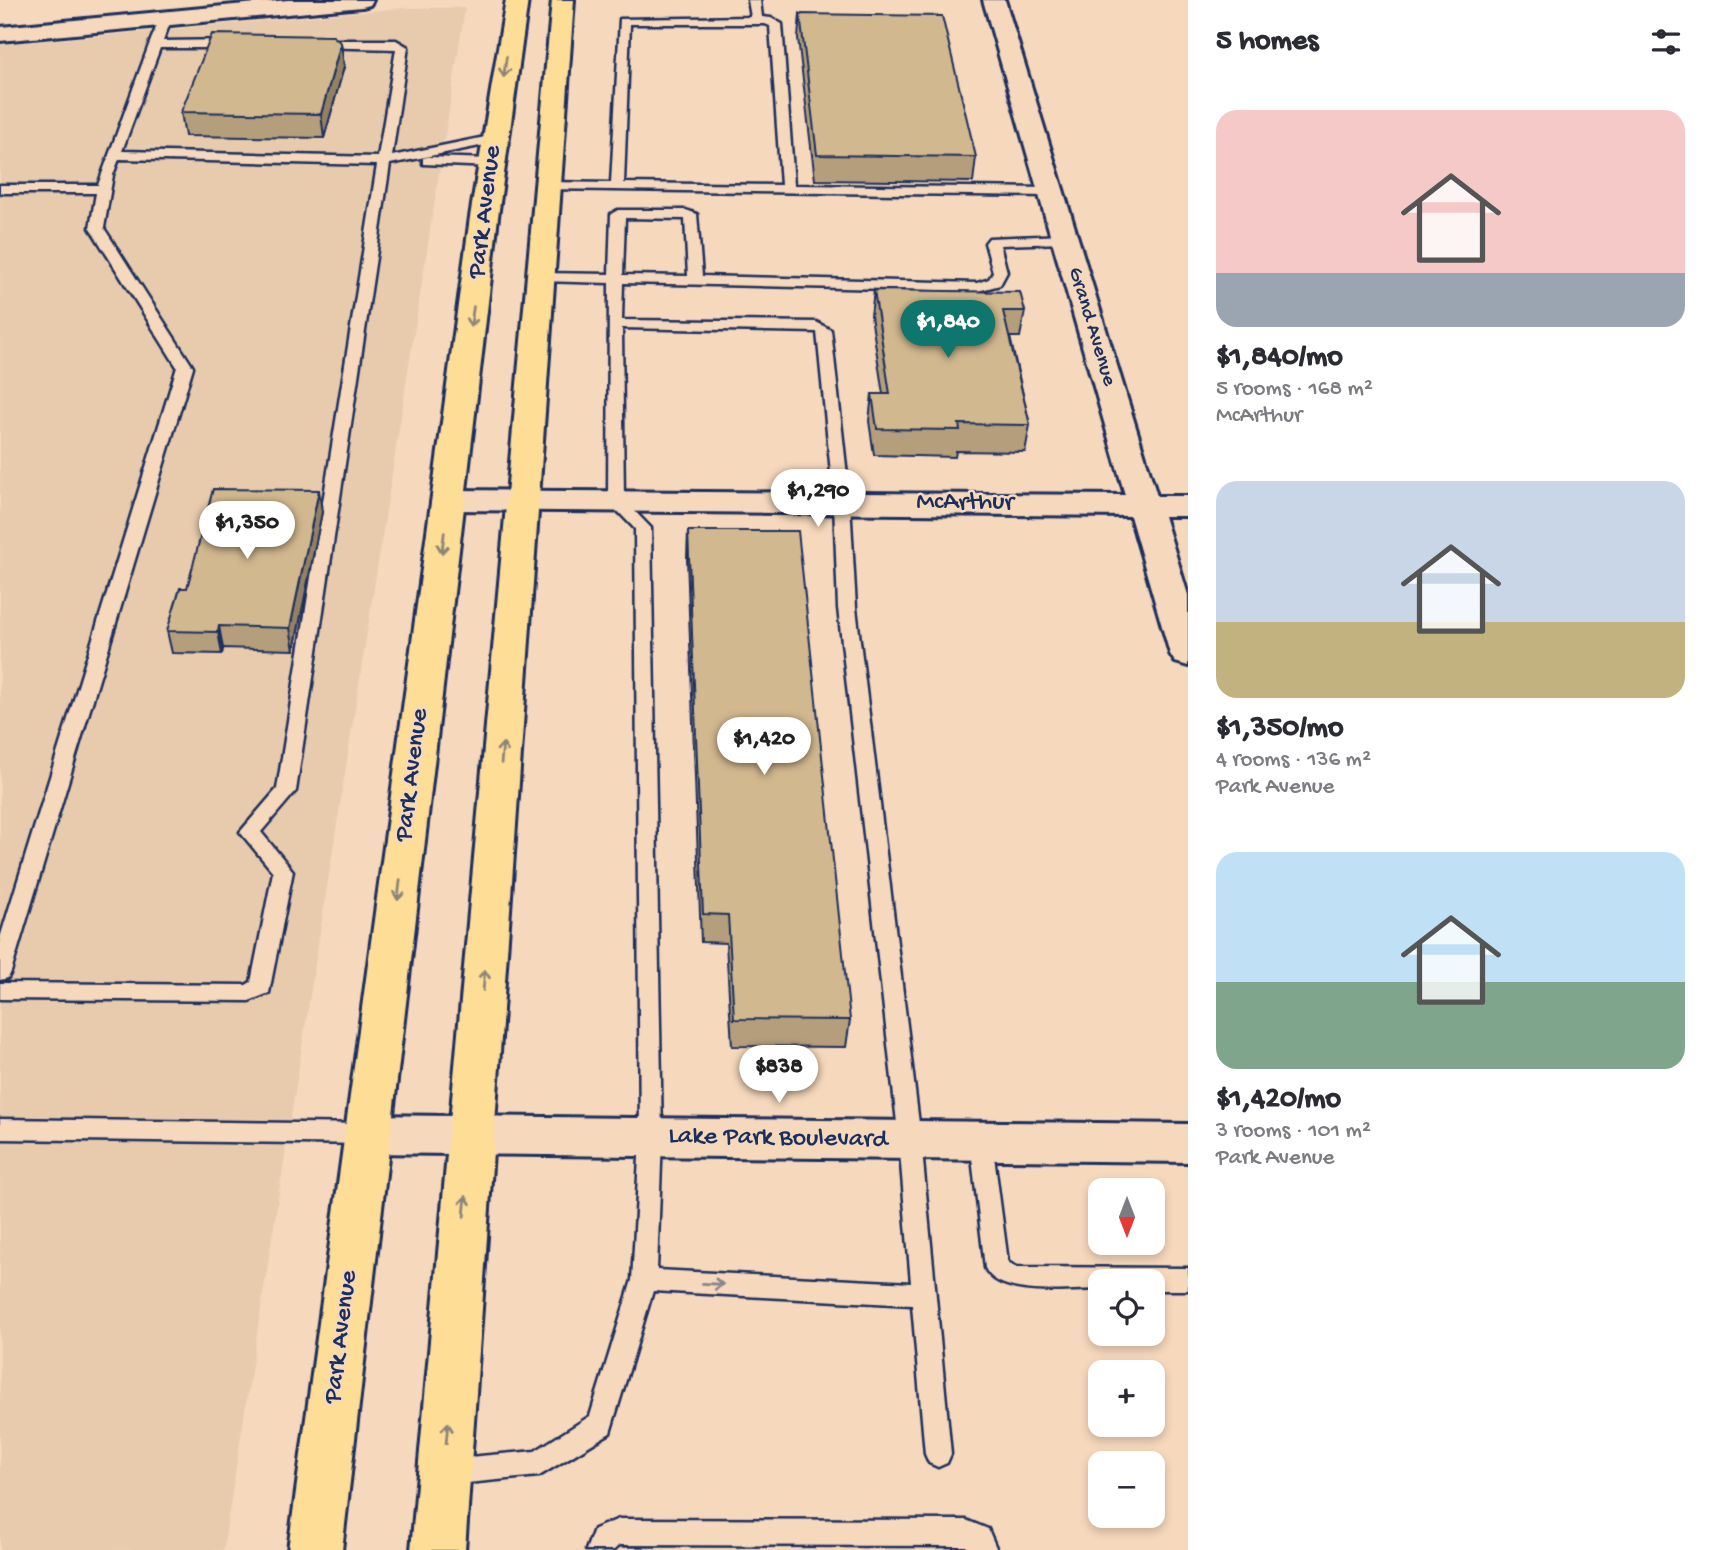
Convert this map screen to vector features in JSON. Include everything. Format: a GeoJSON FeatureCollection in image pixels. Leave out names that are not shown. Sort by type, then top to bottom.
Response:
{"type":"FeatureCollection","features":[{"type":"Feature","properties":{"kind":"main road","name":"Park Avenue"},"geometry":{"type":"LineString","coordinates":[[315,1550],[493,151],[517,0]]}},
{"type":"Feature","properties":{"kind":"main road"},"geometry":{"type":"LineString","coordinates":[[438,1550],[563,0]]}},
{"type":"Feature","properties":{"kind":"street"},"geometry":{"type":"LineString","coordinates":[[2,38],[38,31],[362,0]]}},
{"type":"Feature","properties":{"kind":"street","name":"Grand Avenue"},"geometry":{"type":"LineString","coordinates":[[993,0],[1188,654]]}},
{"type":"Feature","properties":{"kind":"street"},"geometry":{"type":"LineString","coordinates":[[38,31],[46,6]]}},
{"type":"Feature","properties":{"kind":"street","name":"McArthur"},"geometry":{"type":"LineString","coordinates":[[448,500],[1188,506]]}},
{"type":"Feature","properties":{"kind":"street","name":"Lake Park Boulevard"},"geometry":{"type":"LineString","coordinates":[[368,1134],[1188,1143]]}},
{"type":"Feature","properties":{"kind":"lane"},"geometry":{"type":"LineString","coordinates":[[754,0],[757,20]]}},
{"type":"Feature","properties":{"kind":"lane"},"geometry":{"type":"LineString","coordinates":[[0,972],[185,367],[97,228],[113,155],[166,18]]}},
{"type":"Feature","properties":{"kind":"lane"},"geometry":{"type":"LineString","coordinates":[[617,187],[624,21],[757,20],[774,21],[776,24],[788,189]]}},
{"type":"Feature","properties":{"kind":"lane"},"geometry":{"type":"LineString","coordinates":[[155,45],[248,44]]}},
{"type":"Feature","properties":{"kind":"lane"},"geometry":{"type":"LineString","coordinates":[[0,990],[248,993],[261,987],[283,870],[250,832],[286,791],[391,160],[402,47],[396,44],[302,44]]}},
{"type":"Feature","properties":{"kind":"lane"},"geometry":{"type":"LineString","coordinates":[[391,160],[493,151]]}},
{"type":"Feature","properties":{"kind":"lane"},"geometry":{"type":"LineString","coordinates":[[113,155],[391,160],[493,151]]}},
{"type":"Feature","properties":{"kind":"lane"},"geometry":{"type":"LineString","coordinates":[[548,186],[1051,192]]}},
{"type":"Feature","properties":{"kind":"lane"},"geometry":{"type":"LineString","coordinates":[[0,189],[104,189]]}},
{"type":"Feature","properties":{"kind":"lane"},"geometry":{"type":"LineString","coordinates":[[444,1472],[539,1463],[601,1424],[645,1280],[651,1137],[643,528],[616,501],[617,216],[686,214],[692,217],[695,278]]}},
{"type":"Feature","properties":{"kind":"lane"},"geometry":{"type":"LineString","coordinates":[[540,276],[978,287],[995,282],[1000,272],[992,243],[994,241],[1065,239]]}},
{"type":"Feature","properties":{"kind":"lane"},"geometry":{"type":"LineString","coordinates":[[615,324],[824,330],[842,503],[847,608],[910,1140],[938,1454]]}},
{"type":"Feature","properties":{"kind":"lane"},"geometry":{"type":"LineString","coordinates":[[0,1129],[368,1134]]}},
{"type":"Feature","properties":{"kind":"lane"},"geometry":{"type":"LineString","coordinates":[[981,1141],[997,1268],[1005,1275],[1013,1278],[1188,1279]]}},
{"type":"Feature","properties":{"kind":"lane"},"geometry":{"type":"LineString","coordinates":[[645,1280],[924,1295]]}},
{"type":"Feature","properties":{"kind":"lane"},"geometry":{"type":"LineString","coordinates":[[600,1550],[604,1538],[620,1531],[966,1534],[978,1538],[983,1550]]}},
{"type":"Feature","properties":{"kind":"shaded area"},"geometry":{"type":"Polygon","coordinates":[[[402,8],[465,8],[223,1550],[0,1550],[0,45],[402,8]]]}},
{"type":"Feature","properties":{"kind":"building"},"geometry":{"type":"Polygon","coordinates":[[[800,14],[942,16],[976,157],[817,155],[800,14]]]}},
{"type":"Feature","properties":{"kind":"building"},"geometry":{"type":"Polygon","coordinates":[[[212,34],[333,36],[341,43],[321,114],[181,112],[212,34]]]}},
{"type":"Feature","properties":{"kind":"building"},"geometry":{"type":"Polygon","coordinates":[[[874,290],[1020,292],[1025,311],[1003,311],[1030,425],[959,424],[960,430],[877,429],[872,394],[890,394],[874,290]]]}},
{"type":"Feature","properties":{"kind":"building"},"geometry":{"type":"Polygon","coordinates":[[[213,489],[319,490],[290,628],[219,626],[218,632],[167,631],[180,588],[187,588],[213,489]]]}},
{"type":"Feature","properties":{"kind":"building"},"geometry":{"type":"Polygon","coordinates":[[[688,531],[798,531],[850,1020],[734,1019],[728,915],[703,914],[688,531]]]}}]}
